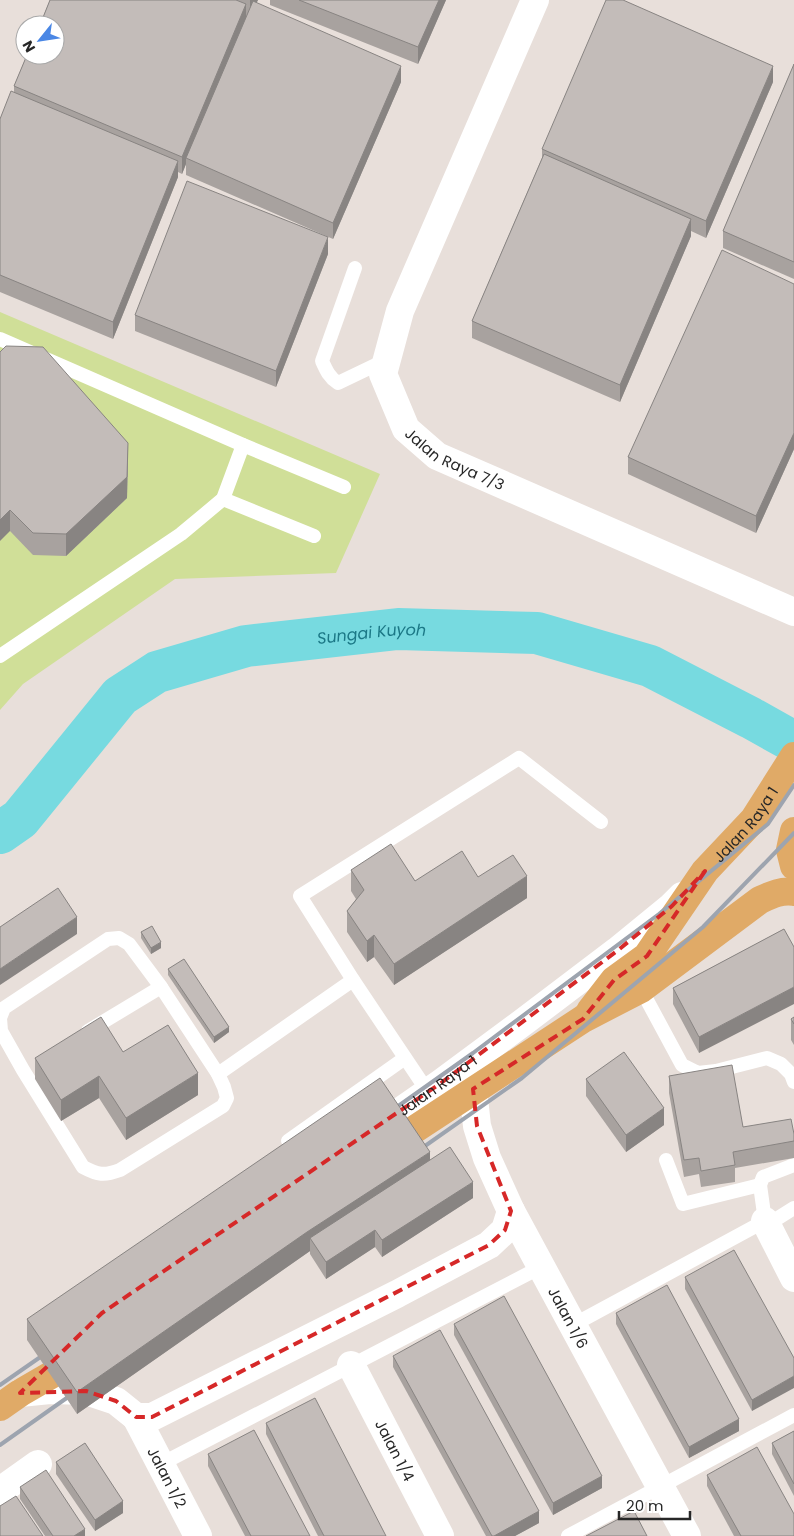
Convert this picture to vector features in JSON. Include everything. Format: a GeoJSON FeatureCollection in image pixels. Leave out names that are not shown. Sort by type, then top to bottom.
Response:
{"type":"FeatureCollection","features":[{"type":"Feature","properties":{"kind":"main road","name":"Jalan Raya 1"},"geometry":{"type":"LineString","coordinates":[[705,871],[754,819],[794,756]]}},
{"type":"Feature","properties":{"kind":"main road"},"geometry":{"type":"LineString","coordinates":[[794,832],[790,850],[794,866]]}},
{"type":"Feature","properties":{"kind":"main road"},"geometry":{"type":"LineString","coordinates":[[583,1020],[614,980],[647,956],[705,871]]}},
{"type":"Feature","properties":{"kind":"main road","name":"Jalan Raya 1"},"geometry":{"type":"LineString","coordinates":[[356,1154],[473,1090],[583,1020],[641,989],[760,900],[773,894],[786,891],[794,892]]}},
{"type":"Feature","properties":{"kind":"main road"},"geometry":{"type":"LineString","coordinates":[[10,1400],[80,1358],[93,1337]]}},
{"type":"Feature","properties":{"kind":"street","name":"Jalan Raya 7/3"},"geometry":{"type":"LineString","coordinates":[[535,0],[400,311],[383,374],[406,429],[437,456],[794,612]]}},
{"type":"Feature","properties":{"kind":"street","name":"Jalan Raya 1"},"geometry":{"type":"LineString","coordinates":[[356,1154],[428,1092],[617,951],[672,906],[705,871]]}},
{"type":"Feature","properties":{"kind":"street","name":"Jalan 1/6"},"geometry":{"type":"LineString","coordinates":[[473,1090],[477,1126],[488,1158],[511,1211],[687,1536]]}},
{"type":"Feature","properties":{"kind":"street"},"geometry":{"type":"LineString","coordinates":[[10,1400],[50,1390],[86,1391],[116,1401],[136,1417],[152,1418],[397,1294],[489,1245],[505,1230],[511,1211]]}},
{"type":"Feature","properties":{"kind":"street"},"geometry":{"type":"LineString","coordinates":[[766,1223],[794,1278]]}},
{"type":"Feature","properties":{"kind":"street","name":"Jalan 1/4"},"geometry":{"type":"LineString","coordinates":[[351,1364],[440,1536]]}},
{"type":"Feature","properties":{"kind":"street","name":"Jalan 1/2"},"geometry":{"type":"LineString","coordinates":[[136,1417],[198,1536]]}},
{"type":"Feature","properties":{"kind":"street"},"geometry":{"type":"LineString","coordinates":[[0,1491],[38,1464]]}},
{"type":"Feature","properties":{"kind":"lane"},"geometry":{"type":"LineString","coordinates":[[355,268],[322,361],[325,370],[338,383],[386,360]]}},
{"type":"Feature","properties":{"kind":"lane"},"geometry":{"type":"LineString","coordinates":[[0,339],[344,487]]}},
{"type":"Feature","properties":{"kind":"lane"},"geometry":{"type":"LineString","coordinates":[[0,656],[181,534],[223,499],[243,445]]}},
{"type":"Feature","properties":{"kind":"lane"},"geometry":{"type":"LineString","coordinates":[[223,499],[314,536]]}},
{"type":"Feature","properties":{"kind":"lane"},"geometry":{"type":"LineString","coordinates":[[428,1092],[353,980],[300,896],[518,758],[601,822]]}},
{"type":"Feature","properties":{"kind":"lane"},"geometry":{"type":"LineString","coordinates":[[119,938],[129,944],[162,987],[218,1074],[227,1098],[223,1106],[120,1170],[109,1174],[96,1174],[83,1167],[27,1068],[1,1031],[0,1018],[4,1008],[108,939],[119,938]]}},
{"type":"Feature","properties":{"kind":"lane"},"geometry":{"type":"LineString","coordinates":[[218,1074],[353,980]]}},
{"type":"Feature","properties":{"kind":"lane"},"geometry":{"type":"LineString","coordinates":[[73,1040],[162,987]]}},
{"type":"Feature","properties":{"kind":"lane"},"geometry":{"type":"LineString","coordinates":[[641,989],[682,1065],[698,1073],[716,1071],[766,1058],[781,1064],[791,1074],[794,1082]]}},
{"type":"Feature","properties":{"kind":"lane"},"geometry":{"type":"LineString","coordinates":[[288,1141],[405,1058]]}},
{"type":"Feature","properties":{"kind":"lane"},"geometry":{"type":"LineString","coordinates":[[666,1160],[683,1204],[760,1185]]}},
{"type":"Feature","properties":{"kind":"lane"},"geometry":{"type":"LineString","coordinates":[[766,1223],[760,1185],[764,1177],[794,1165]]}},
{"type":"Feature","properties":{"kind":"lane"},"geometry":{"type":"LineString","coordinates":[[572,1325],[794,1208]]}},
{"type":"Feature","properties":{"kind":"lane"},"geometry":{"type":"LineString","coordinates":[[161,1464],[541,1267]]}},
{"type":"Feature","properties":{"kind":"lane"},"geometry":{"type":"LineString","coordinates":[[568,1536],[794,1415]]}},
{"type":"Feature","properties":{"kind":"highlighted area"},"geometry":{"type":"Polygon","coordinates":[[[705,871],[647,956],[614,980],[583,1019],[473,1089],[477,1126],[511,1211],[505,1230],[489,1245],[152,1417],[136,1417],[116,1401],[86,1391],[20,1393],[102,1313],[441,1083],[617,951],[672,906],[705,871]]]}},
{"type":"Feature","properties":{"kind":"green space"},"geometry":{"type":"Polygon","coordinates":[[[0,312],[380,474],[336,573],[175,579],[23,684],[0,710],[0,312]]]}},
{"type":"Feature","properties":{"kind":"building"},"geometry":{"type":"Polygon","coordinates":[[[50,0],[236,0],[246,4],[182,157],[14,86],[23,65],[65,65],[65,15],[44,15],[50,0]]]}},
{"type":"Feature","properties":{"kind":"building"},"geometry":{"type":"Polygon","coordinates":[[[299,0],[439,0],[418,47],[299,0]]]}},
{"type":"Feature","properties":{"kind":"building"},"geometry":{"type":"Polygon","coordinates":[[[606,0],[623,0],[773,66],[706,221],[542,149],[606,0]]]}},
{"type":"Feature","properties":{"kind":"building"},"geometry":{"type":"Polygon","coordinates":[[[253,1],[401,66],[333,223],[186,158],[253,1]]]}},
{"type":"Feature","properties":{"kind":"building"},"geometry":{"type":"Polygon","coordinates":[[[794,64],[794,262],[723,231],[794,64]]]}},
{"type":"Feature","properties":{"kind":"building"},"geometry":{"type":"Polygon","coordinates":[[[11,91],[178,161],[113,322],[0,275],[0,119],[11,91]]]}},
{"type":"Feature","properties":{"kind":"building"},"geometry":{"type":"Polygon","coordinates":[[[544,154],[691,219],[620,385],[472,321],[544,154]]]}},
{"type":"Feature","properties":{"kind":"building"},"geometry":{"type":"Polygon","coordinates":[[[187,181],[328,237],[276,371],[135,315],[187,181]]]}},
{"type":"Feature","properties":{"kind":"building"},"geometry":{"type":"Polygon","coordinates":[[[722,250],[794,284],[794,433],[756,516],[628,457],[722,250]]]}},
{"type":"Feature","properties":{"kind":"building"},"geometry":{"type":"Polygon","coordinates":[[[6,346],[43,347],[128,443],[127,477],[66,534],[33,533],[10,510],[0,520],[0,352],[6,346]]]}},
{"type":"Feature","properties":{"kind":"building"},"geometry":{"type":"Polygon","coordinates":[[[391,844],[415,881],[462,851],[478,877],[513,855],[527,876],[394,964],[374,935],[367,941],[347,911],[364,890],[351,870],[391,844]]]}},
{"type":"Feature","properties":{"kind":"building"},"geometry":{"type":"Polygon","coordinates":[[[58,888],[77,917],[0,969],[0,927],[58,888]]]}},
{"type":"Feature","properties":{"kind":"building"},"geometry":{"type":"Polygon","coordinates":[[[152,926],[161,942],[151,948],[141,932],[152,926]]]}},
{"type":"Feature","properties":{"kind":"building"},"geometry":{"type":"Polygon","coordinates":[[[784,929],[794,947],[794,987],[699,1037],[673,988],[784,929]]]}},
{"type":"Feature","properties":{"kind":"building"},"geometry":{"type":"Polygon","coordinates":[[[184,959],[229,1027],[214,1037],[168,969],[184,959]]]}},
{"type":"Feature","properties":{"kind":"building"},"geometry":{"type":"Polygon","coordinates":[[[101,1017],[123,1052],[168,1025],[198,1073],[126,1118],[99,1076],[61,1100],[35,1058],[101,1017]]]}},
{"type":"Feature","properties":{"kind":"building"},"geometry":{"type":"Polygon","coordinates":[[[624,1052],[664,1108],[626,1135],[586,1079],[624,1052]]]}},
{"type":"Feature","properties":{"kind":"building"},"geometry":{"type":"Polygon","coordinates":[[[732,1065],[743,1127],[791,1119],[794,1141],[733,1152],[735,1165],[701,1171],[699,1158],[684,1160],[669,1076],[732,1065]]]}},
{"type":"Feature","properties":{"kind":"building"},"geometry":{"type":"Polygon","coordinates":[[[380,1078],[430,1152],[307,1232],[77,1392],[27,1319],[380,1078]]]}},
{"type":"Feature","properties":{"kind":"building"},"geometry":{"type":"Polygon","coordinates":[[[450,1147],[473,1182],[382,1240],[375,1230],[326,1262],[310,1238],[450,1147]]]}},
{"type":"Feature","properties":{"kind":"building"},"geometry":{"type":"Polygon","coordinates":[[[734,1250],[794,1358],[794,1376],[752,1400],[685,1277],[734,1250]]]}},
{"type":"Feature","properties":{"kind":"building"},"geometry":{"type":"Polygon","coordinates":[[[667,1285],[739,1419],[689,1447],[616,1313],[667,1285]]]}},
{"type":"Feature","properties":{"kind":"building"},"geometry":{"type":"Polygon","coordinates":[[[504,1296],[602,1476],[553,1503],[454,1324],[504,1296]]]}},
{"type":"Feature","properties":{"kind":"building"},"geometry":{"type":"Polygon","coordinates":[[[440,1330],[539,1511],[494,1536],[492,1536],[393,1356],[440,1330]]]}},
{"type":"Feature","properties":{"kind":"building"},"geometry":{"type":"Polygon","coordinates":[[[315,1398],[386,1536],[324,1536],[266,1423],[315,1398]]]}},
{"type":"Feature","properties":{"kind":"building"},"geometry":{"type":"Polygon","coordinates":[[[254,1430],[310,1536],[251,1536],[208,1454],[254,1430]]]}},
{"type":"Feature","properties":{"kind":"building"},"geometry":{"type":"Polygon","coordinates":[[[794,1431],[794,1484],[772,1443],[794,1431]]]}},
{"type":"Feature","properties":{"kind":"building"},"geometry":{"type":"Polygon","coordinates":[[[85,1443],[123,1501],[95,1520],[56,1462],[85,1443]]]}},
{"type":"Feature","properties":{"kind":"building"},"geometry":{"type":"Polygon","coordinates":[[[757,1447],[794,1514],[794,1536],[741,1536],[707,1475],[757,1447]]]}},
{"type":"Feature","properties":{"kind":"building"},"geometry":{"type":"Polygon","coordinates":[[[46,1470],[85,1529],[74,1536],[53,1536],[20,1487],[46,1470]]]}},
{"type":"Feature","properties":{"kind":"building"},"geometry":{"type":"Polygon","coordinates":[[[16,1496],[43,1536],[0,1536],[0,1506],[16,1496]]]}},
{"type":"Feature","properties":{"kind":"building"},"geometry":{"type":"Polygon","coordinates":[[[634,1511],[647,1536],[586,1536],[634,1511]]]}},
{"type":"Feature","properties":{"kind":"waterway","name":"Sungai Kuyoh"},"geometry":{"type":"LineString","coordinates":[[0,833],[20,819],[120,696],[157,672],[246,646],[398,629],[537,633],[650,666],[794,742]]}},
{"type":"Feature","properties":{"kind":"railway"},"geometry":{"type":"LineString","coordinates":[[387,1114],[473,1053],[659,914],[768,824],[794,785]]}},
{"type":"Feature","properties":{"kind":"railway"},"geometry":{"type":"LineString","coordinates":[[415,1153],[522,1078],[703,927],[794,833]]}},
{"type":"Feature","properties":{"kind":"railway"},"geometry":{"type":"LineString","coordinates":[[0,1385],[49,1351]]}},
{"type":"Feature","properties":{"kind":"railway"},"geometry":{"type":"LineString","coordinates":[[0,1445],[78,1390]]}}]}
